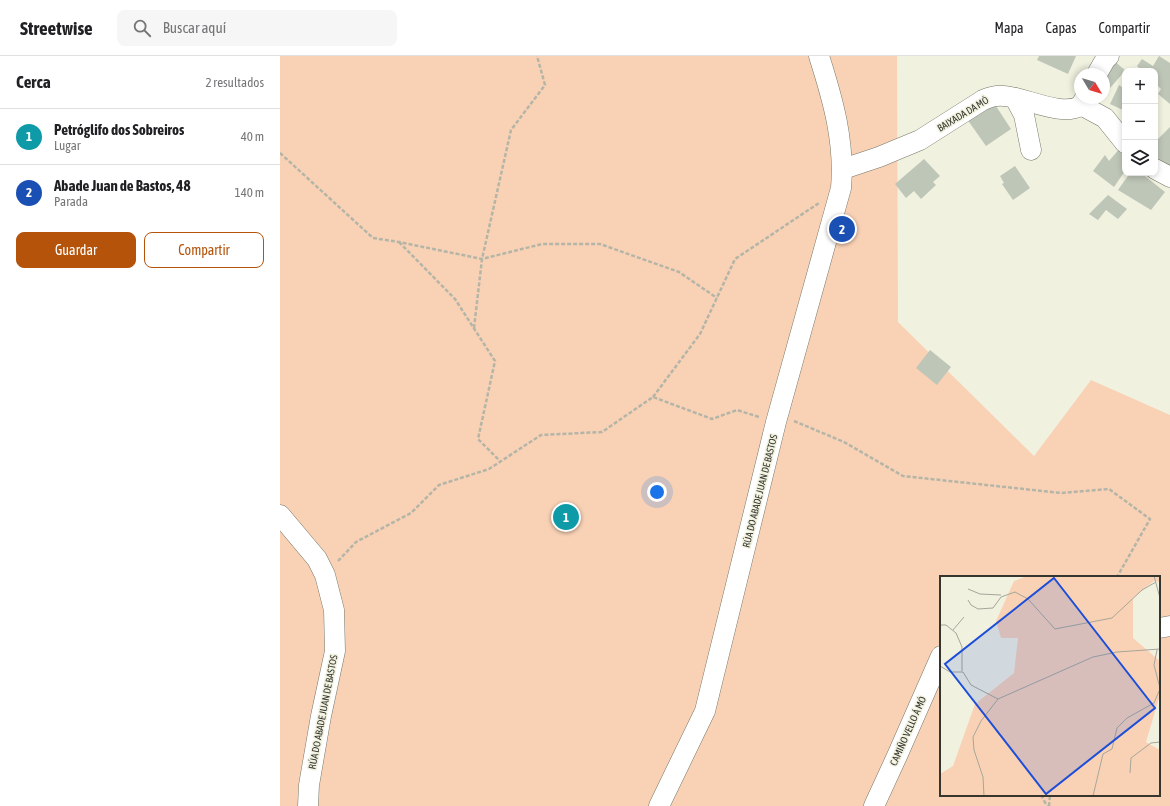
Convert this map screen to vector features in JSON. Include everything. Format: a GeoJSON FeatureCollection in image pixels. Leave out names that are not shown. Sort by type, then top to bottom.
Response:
{"type":"FeatureCollection","features":[{"type":"Feature","properties":{"kind":"street"},"geometry":{"type":"LineString","coordinates":[[819,56],[832,95],[840,136],[842,179]]}},
{"type":"Feature","properties":{"kind":"street"},"geometry":{"type":"LineString","coordinates":[[1100,68],[1109,56]]}},
{"type":"Feature","properties":{"kind":"street","name":"BAIXADA DA MÓ"},"geometry":{"type":"LineString","coordinates":[[842,179],[879,157],[920,140],[983,100],[992,96],[1015,98],[1065,110],[1074,108],[1079,104]]}},
{"type":"Feature","properties":{"kind":"street"},"geometry":{"type":"LineString","coordinates":[[1015,98],[1024,115],[1031,150]]}},
{"type":"Feature","properties":{"kind":"street"},"geometry":{"type":"LineString","coordinates":[[1087,104],[1105,118],[1123,140]]}},
{"type":"Feature","properties":{"kind":"street"},"geometry":{"type":"LineString","coordinates":[[1158,171],[1170,178]]}},
{"type":"Feature","properties":{"kind":"street","name":"RÚA DO ABADE JUAN DE BASTOS"},"geometry":{"type":"LineString","coordinates":[[659,806],[705,711],[778,418],[842,179]]}},
{"type":"Feature","properties":{"kind":"street","name":"RÚA DO ABADE JUAN DE BASTOS"},"geometry":{"type":"LineString","coordinates":[[280,515],[317,559],[325,575],[334,610],[335,651],[321,716],[308,806]]}},
{"type":"Feature","properties":{"kind":"street"},"geometry":{"type":"LineString","coordinates":[[1160,628],[1170,626]]}},
{"type":"Feature","properties":{"kind":"street","name":"CAMIÑO VELLO Á MÓ"},"geometry":{"type":"LineString","coordinates":[[874,806],[940,658]]}},
{"type":"Feature","properties":{"kind":"path"},"geometry":{"type":"LineString","coordinates":[[474,328],[482,259],[511,130],[545,85],[537,56]]}},
{"type":"Feature","properties":{"kind":"path"},"geometry":{"type":"LineString","coordinates":[[280,153],[373,238],[482,259],[542,244],[600,244],[679,272],[717,298]]}},
{"type":"Feature","properties":{"kind":"path"},"geometry":{"type":"LineString","coordinates":[[325,575],[356,542],[411,513],[439,485],[489,469],[541,435],[602,432],[653,397],[700,334],[735,259],[842,179]]}},
{"type":"Feature","properties":{"kind":"path"},"geometry":{"type":"LineString","coordinates":[[399,242],[455,299],[495,361],[478,439],[500,462]]}},
{"type":"Feature","properties":{"kind":"path"},"geometry":{"type":"LineString","coordinates":[[653,397],[712,419],[737,410],[778,418],[844,442],[903,476],[1061,493],[1109,489],[1150,519],[1118,576]]}},
{"type":"Feature","properties":{"kind":"path"},"geometry":{"type":"LineString","coordinates":[[1042,796],[1048,806]]}},
{"type":"Feature","properties":{"kind":"path"},"geometry":{"type":"LineString","coordinates":[[1048,806],[1050,796]]}},
{"type":"Feature","properties":{"kind":"shaded area"},"geometry":{"type":"Polygon","coordinates":[[[280,56],[897,56],[898,322],[1034,456],[1091,380],[1170,415],[1170,806],[280,806],[280,56]]]}},
{"type":"Feature","properties":{"kind":"building"},"geometry":{"type":"Polygon","coordinates":[[[1039,56],[1076,56],[1068,74],[1037,60],[1039,56]]]}},
{"type":"Feature","properties":{"kind":"building"},"geometry":{"type":"Polygon","coordinates":[[[1159,56],[1170,63],[1170,104],[1158,94],[1161,89],[1158,86],[1158,68],[1139,68],[1137,66],[1142,59],[1153,66],[1159,56]]]}},
{"type":"Feature","properties":{"kind":"building"},"geometry":{"type":"Polygon","coordinates":[[[1113,60],[1122,68],[1122,74],[1110,88],[1110,68],[1108,68],[1113,60]]]}},
{"type":"Feature","properties":{"kind":"building"},"geometry":{"type":"Polygon","coordinates":[[[1119,85],[1122,87],[1122,110],[1110,104],[1119,85]]]}},
{"type":"Feature","properties":{"kind":"building"},"geometry":{"type":"Polygon","coordinates":[[[988,94],[1011,129],[986,146],[962,112],[988,94]]]}},
{"type":"Feature","properties":{"kind":"building"},"geometry":{"type":"Polygon","coordinates":[[[1170,127],[1170,170],[1168,171],[1158,160],[1158,139],[1170,127]]]}},
{"type":"Feature","properties":{"kind":"building"},"geometry":{"type":"Polygon","coordinates":[[[1121,147],[1122,175],[1114,187],[1093,171],[1105,155],[1109,161],[1121,147]]]}},
{"type":"Feature","properties":{"kind":"building"},"geometry":{"type":"Polygon","coordinates":[[[924,159],[940,176],[933,182],[936,185],[921,199],[914,191],[906,198],[895,184],[924,159]]]}},
{"type":"Feature","properties":{"kind":"building"},"geometry":{"type":"Polygon","coordinates":[[[1015,166],[1030,188],[1013,200],[1002,184],[1004,183],[1000,176],[1015,166]]]}},
{"type":"Feature","properties":{"kind":"building"},"geometry":{"type":"Polygon","coordinates":[[[1128,176],[1145,176],[1165,192],[1151,210],[1118,190],[1128,176]]]}},
{"type":"Feature","properties":{"kind":"building"},"geometry":{"type":"Polygon","coordinates":[[[1108,195],[1127,209],[1118,219],[1106,210],[1098,220],[1089,214],[1108,195]]]}},
{"type":"Feature","properties":{"kind":"building"},"geometry":{"type":"Polygon","coordinates":[[[930,350],[951,367],[937,385],[916,368],[930,350]]]}},
{"type":"Feature","properties":{"kind":"place","name":"Abade Juan de Bastos, 48"},"geometry":{"type":"Point","coordinates":[842,229]}},
{"type":"Feature","properties":{"kind":"place","name":"Petróglifo dos Sobreiros"},"geometry":{"type":"Point","coordinates":[566,517]}}]}
